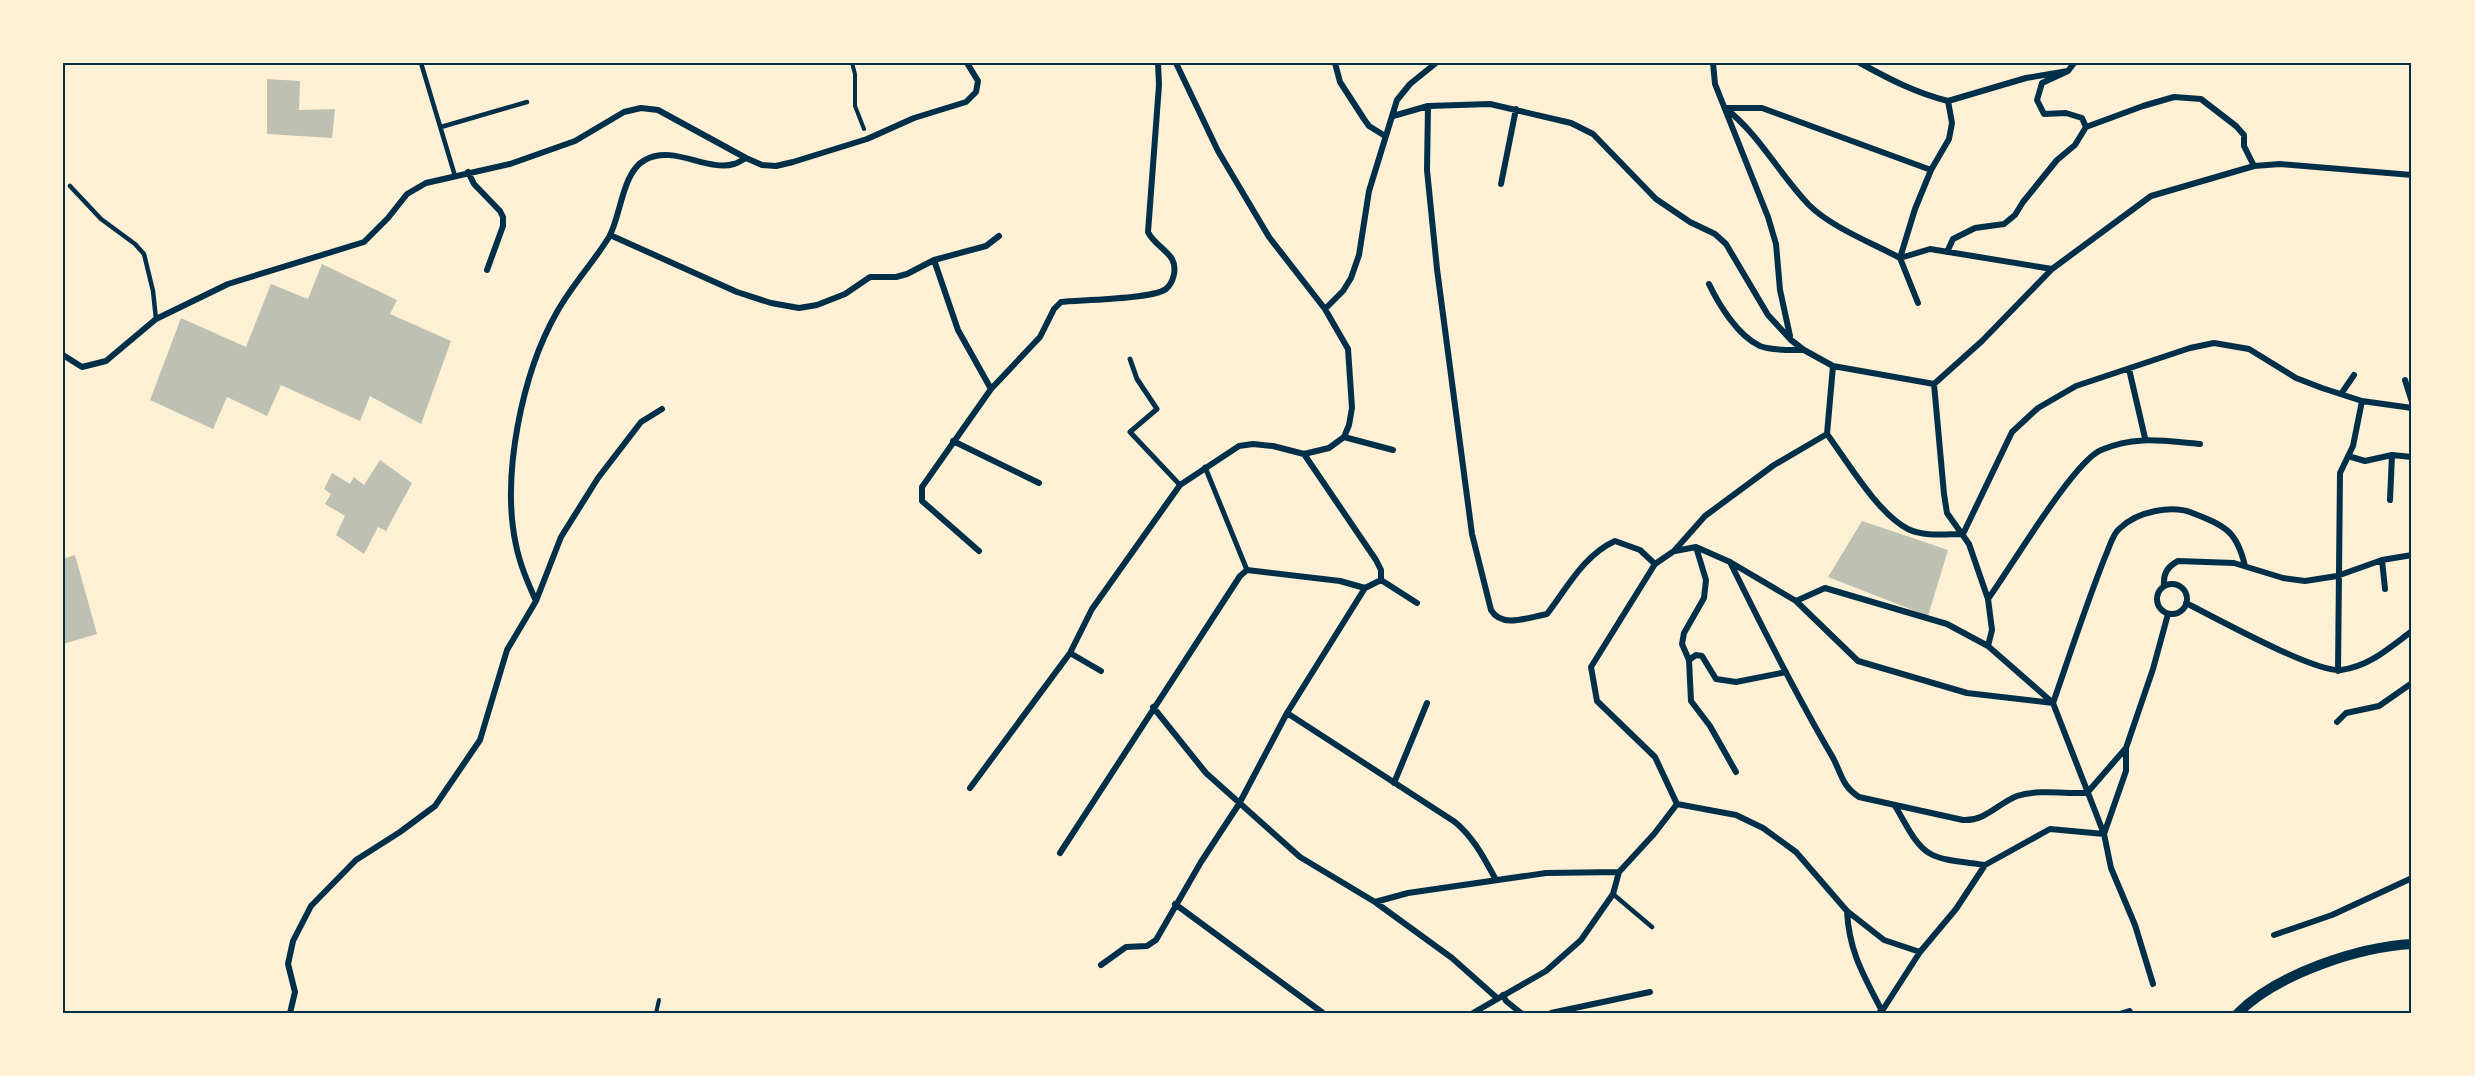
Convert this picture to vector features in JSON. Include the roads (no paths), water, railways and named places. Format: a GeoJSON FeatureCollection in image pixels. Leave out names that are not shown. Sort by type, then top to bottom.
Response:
{"type":"FeatureCollection","features":[{"type":"Feature","properties":{"kind":"street"},"geometry":{"type":"LineString","coordinates":[[63,355],[82,367],[106,361],[156,319],[228,284],[364,242],[388,218],[407,194],[426,183],[510,164],[575,141],[624,112],[641,108],[658,110],[746,158],[762,165],[776,165],[867,139],[914,118],[966,102],[976,92],[978,81],[967,63]]}},
{"type":"Feature","properties":{"kind":"street"},"geometry":{"type":"LineString","coordinates":[[980,551],[922,501],[920,496],[921,488],[953,441],[991,389],[1040,337],[1060,302],[1149,294],[1166,289],[1172,281],[1175,271],[1172,259],[1151,239],[1148,232],[1159,85],[1158,63]]}},
{"type":"Feature","properties":{"kind":"street"},"geometry":{"type":"LineString","coordinates":[[970,788],[1070,653],[1092,609],[1180,485],[1239,446],[1253,444],[1304,454],[1329,448],[1344,437],[1352,408],[1348,349],[1325,309],[1269,237],[1218,151],[1176,63]]}},
{"type":"Feature","properties":{"kind":"street"},"geometry":{"type":"LineString","coordinates":[[1335,63],[1340,82],[1364,119],[1385,136]]}},
{"type":"Feature","properties":{"kind":"street"},"geometry":{"type":"LineString","coordinates":[[1325,309],[1343,291],[1351,278],[1359,255],[1369,191],[1398,100],[1410,84],[1436,63]]}},
{"type":"Feature","properties":{"kind":"street"},"geometry":{"type":"LineString","coordinates":[[1713,63],[1715,84],[1768,217],[1776,244],[1785,319],[1791,340]]}},
{"type":"Feature","properties":{"kind":"street"},"geometry":{"type":"LineString","coordinates":[[1860,63],[1925,96],[1948,101],[2026,78],[2068,71]]}},
{"type":"Feature","properties":{"kind":"street"},"geometry":{"type":"LineString","coordinates":[[2074,63],[2068,71],[2042,83],[2037,100],[2044,114],[2066,113],[2082,118],[2086,127]]}},
{"type":"Feature","properties":{"kind":"street"},"geometry":{"type":"LineString","coordinates":[[1947,252],[1953,239],[1976,228],[2004,224],[2015,215],[2057,160],[2075,145],[2086,127],[2174,97],[2201,99],[2236,126],[2244,135],[2244,146],[2254,166]]}},
{"type":"Feature","properties":{"kind":"street"},"geometry":{"type":"LineString","coordinates":[[1918,303],[1900,258],[1915,209],[1931,170],[1949,139],[1952,123],[1948,101]]}},
{"type":"Feature","properties":{"kind":"street"},"geometry":{"type":"LineString","coordinates":[[1393,116],[1428,106],[1490,104],[1571,123],[1593,134],[1656,200],[1690,222],[1715,234],[1726,244],[1761,306],[1791,340],[1804,350],[1833,366],[1934,384]]}},
{"type":"Feature","properties":{"kind":"street"},"geometry":{"type":"LineString","coordinates":[[1428,106],[1427,170],[1437,269],[1472,534],[1491,609],[1495,617],[1512,621],[1547,614],[1583,565],[1604,546],[1615,541],[1640,550],[1655,564]]}},
{"type":"Feature","properties":{"kind":"street"},"geometry":{"type":"LineString","coordinates":[[1725,108],[1762,108],[1931,170]]}},
{"type":"Feature","properties":{"kind":"street"},"geometry":{"type":"LineString","coordinates":[[1725,108],[1742,121],[1809,205],[1823,217],[1900,258],[1930,249],[2052,269]]}},
{"type":"Feature","properties":{"kind":"street"},"geometry":{"type":"LineString","coordinates":[[1502,184],[1516,109]]}},
{"type":"Feature","properties":{"kind":"street"},"geometry":{"type":"LineString","coordinates":[[536,601],[523,571],[512,522],[511,470],[518,425],[539,351],[555,314],[610,235],[630,178],[635,167],[643,160],[664,154],[722,165],[734,164],[746,158]]}},
{"type":"Feature","properties":{"kind":"street"},"geometry":{"type":"LineString","coordinates":[[1934,384],[1982,341],[2052,269],[2151,196],[2254,166],[2280,164],[2412,175]]}},
{"type":"Feature","properties":{"kind":"street"},"geometry":{"type":"LineString","coordinates":[[468,172],[474,184],[503,217],[503,226],[487,270]]}},
{"type":"Feature","properties":{"kind":"street"},"geometry":{"type":"LineString","coordinates":[[610,235],[737,292],[771,303],[799,308],[817,305],[845,294],[870,277],[896,277],[907,274],[934,260],[986,246],[999,236]]}},
{"type":"Feature","properties":{"kind":"street"},"geometry":{"type":"LineString","coordinates":[[934,260],[958,330],[991,389]]}},
{"type":"Feature","properties":{"kind":"street"},"geometry":{"type":"LineString","coordinates":[[1709,284],[1717,300],[1739,330],[1760,346],[1804,350]]}},
{"type":"Feature","properties":{"kind":"street"},"geometry":{"type":"LineString","coordinates":[[1964,534],[2012,432],[2038,408],[2076,386],[2190,348],[2214,343],[2249,349],[2296,378],[2362,401],[2412,408]]}},
{"type":"Feature","properties":{"kind":"street"},"geometry":{"type":"LineString","coordinates":[[1130,359],[1137,379],[1157,409],[1130,432],[1180,485]]}},
{"type":"Feature","properties":{"kind":"street"},"geometry":{"type":"LineString","coordinates":[[1833,366],[1827,434],[1883,510],[1908,530],[1928,534],[1964,534]]}},
{"type":"Feature","properties":{"kind":"street"},"geometry":{"type":"LineString","coordinates":[[2129,369],[2145,438]]}},
{"type":"Feature","properties":{"kind":"street"},"geometry":{"type":"LineString","coordinates":[[2341,394],[2354,375]]}},
{"type":"Feature","properties":{"kind":"street"},"geometry":{"type":"LineString","coordinates":[[2405,380],[2412,402]]}},
{"type":"Feature","properties":{"kind":"street"},"geometry":{"type":"LineString","coordinates":[[1934,384],[1947,513],[1970,544],[1988,599],[1992,630],[1988,646]]}},
{"type":"Feature","properties":{"kind":"street"},"geometry":{"type":"LineString","coordinates":[[2338,671],[2337,576],[2340,473],[2353,446],[2362,401]]}},
{"type":"Feature","properties":{"kind":"street"},"geometry":{"type":"LineString","coordinates":[[290,1013],[295,992],[288,964],[293,941],[311,906],[356,860],[435,806],[480,740],[507,650],[536,601],[561,537],[620,447],[641,422],[662,409]]}},
{"type":"Feature","properties":{"kind":"street"},"geometry":{"type":"LineString","coordinates":[[1677,804],[1655,758],[1597,701],[1591,667],[1655,564],[1674,551],[1705,516],[1774,465],[1827,434]]}},
{"type":"Feature","properties":{"kind":"street"},"geometry":{"type":"LineString","coordinates":[[1344,437],[1393,450]]}},
{"type":"Feature","properties":{"kind":"street"},"geometry":{"type":"LineString","coordinates":[[1988,599],[2047,512],[2085,462],[2100,450],[2145,438],[2200,444]]}},
{"type":"Feature","properties":{"kind":"street"},"geometry":{"type":"LineString","coordinates":[[953,441],[1039,483]]}},
{"type":"Feature","properties":{"kind":"street"},"geometry":{"type":"LineString","coordinates":[[1304,454],[1376,560],[1381,570],[1381,580]]}},
{"type":"Feature","properties":{"kind":"street"},"geometry":{"type":"LineString","coordinates":[[2348,456],[2365,461],[2392,456],[2412,457]]}},
{"type":"Feature","properties":{"kind":"street"},"geometry":{"type":"LineString","coordinates":[[2390,500],[2392,456]]}},
{"type":"Feature","properties":{"kind":"street"},"geometry":{"type":"LineString","coordinates":[[1205,467],[1247,570]]}},
{"type":"Feature","properties":{"kind":"street"},"geometry":{"type":"LineString","coordinates":[[2053,703],[2089,597],[2117,530],[2133,519],[2168,509],[2185,509],[2225,527],[2235,537],[2242,550],[2245,566]]}},
{"type":"Feature","properties":{"kind":"street"},"geometry":{"type":"LineString","coordinates":[[1674,551],[1696,547],[1730,562],[1796,601],[1858,661],[1966,693],[2053,703]]}},
{"type":"Feature","properties":{"kind":"street"},"geometry":{"type":"LineString","coordinates":[[1696,547],[1706,580],[1704,598],[1684,633],[1682,644],[1689,660],[1691,701],[1710,726],[1736,772]]}},
{"type":"Feature","properties":{"kind":"street"},"geometry":{"type":"LineString","coordinates":[[2164,586],[2176,585],[2182,588],[2187,598],[2179,612],[2168,614],[2158,603],[2157,597],[2164,586],[2163,576],[2172,564],[2178,561],[2216,561],[2245,566],[2283,578],[2305,580],[2337,576],[2382,560],[2412,555]]}},
{"type":"Feature","properties":{"kind":"street"},"geometry":{"type":"LineString","coordinates":[[2382,560],[2385,589]]}},
{"type":"Feature","properties":{"kind":"street"},"geometry":{"type":"LineString","coordinates":[[1730,562],[1786,672],[1837,764],[1848,790],[1859,797],[1973,820],[1982,818],[2016,796],[2030,793],[2087,793],[2126,748]]}},
{"type":"Feature","properties":{"kind":"street"},"geometry":{"type":"LineString","coordinates":[[1060,853],[1240,576],[1247,570],[1340,581],[1365,588]]}},
{"type":"Feature","properties":{"kind":"street"},"geometry":{"type":"LineString","coordinates":[[1101,965],[1126,947],[1147,946],[1156,939],[1175,904],[1239,804],[1287,713],[1365,588],[1381,580]]}},
{"type":"Feature","properties":{"kind":"street"},"geometry":{"type":"LineString","coordinates":[[1381,580],[1417,603]]}},
{"type":"Feature","properties":{"kind":"street"},"geometry":{"type":"LineString","coordinates":[[1796,601],[1826,588],[1947,624],[1988,646],[2053,703],[2104,834],[2111,868],[2135,925],[2153,984]]}},
{"type":"Feature","properties":{"kind":"street"},"geometry":{"type":"LineString","coordinates":[[2186,603],[2300,660],[2338,671],[2372,662],[2412,631]]}},
{"type":"Feature","properties":{"kind":"street"},"geometry":{"type":"LineString","coordinates":[[2104,834],[2126,771],[2126,748],[2153,669],[2168,614]]}},
{"type":"Feature","properties":{"kind":"street"},"geometry":{"type":"LineString","coordinates":[[1070,653],[1101,671]]}},
{"type":"Feature","properties":{"kind":"street"},"geometry":{"type":"LineString","coordinates":[[1689,660],[1696,655],[1701,656],[1716,679],[1737,682],[1786,672]]}},
{"type":"Feature","properties":{"kind":"street"},"geometry":{"type":"LineString","coordinates":[[2337,722],[2346,713],[2379,706],[2412,683]]}},
{"type":"Feature","properties":{"kind":"street"},"geometry":{"type":"LineString","coordinates":[[1394,783],[1427,703]]}},
{"type":"Feature","properties":{"kind":"street"},"geometry":{"type":"LineString","coordinates":[[1153,707],[1206,773],[1300,857],[1375,902],[1452,958],[1521,1013]]}},
{"type":"Feature","properties":{"kind":"street"},"geometry":{"type":"LineString","coordinates":[[1287,713],[1468,832],[1496,880]]}},
{"type":"Feature","properties":{"kind":"street"},"geometry":{"type":"LineString","coordinates":[[1473,1013],[1546,971],[1581,940],[1613,894],[1620,872],[1677,804]]}},
{"type":"Feature","properties":{"kind":"street"},"geometry":{"type":"LineString","coordinates":[[1677,804],[1736,815],[1763,828],[1796,852],[1847,911],[1884,940],[1920,952]]}},
{"type":"Feature","properties":{"kind":"street"},"geometry":{"type":"LineString","coordinates":[[1895,806],[1916,839],[1929,853],[1985,865]]}},
{"type":"Feature","properties":{"kind":"street"},"geometry":{"type":"LineString","coordinates":[[1881,1012],[1920,952],[1956,909],[1985,865],[2050,829],[2104,834]]}},
{"type":"Feature","properties":{"kind":"street"},"geometry":{"type":"LineString","coordinates":[[1375,902],[1408,893],[1546,873],[1620,872]]}},
{"type":"Feature","properties":{"kind":"street"},"geometry":{"type":"LineString","coordinates":[[2274,935],[2331,915],[2412,878]]}},
{"type":"Feature","properties":{"kind":"street"},"geometry":{"type":"LineString","coordinates":[[1175,904],[1323,1013]]}},
{"type":"Feature","properties":{"kind":"street"},"geometry":{"type":"LineString","coordinates":[[1847,911],[1848,936],[1854,955],[1881,1012]]}},
{"type":"Feature","properties":{"kind":"street"},"geometry":{"type":"LineString","coordinates":[[2238,1013],[2275,987],[2305,971],[2348,955],[2390,945],[2412,944]]}},
{"type":"Feature","properties":{"kind":"street"},"geometry":{"type":"LineString","coordinates":[[1551,1013],[1650,992]]}},
{"type":"Feature","properties":{"kind":"lane"},"geometry":{"type":"LineString","coordinates":[[421,63],[455,176]]}},
{"type":"Feature","properties":{"kind":"lane"},"geometry":{"type":"LineString","coordinates":[[441,128],[527,102]]}},
{"type":"Feature","properties":{"kind":"lane"},"geometry":{"type":"LineString","coordinates":[[70,186],[101,219],[135,244],[144,254],[153,291],[156,319]]}},
{"type":"Feature","properties":{"kind":"lane"},"geometry":{"type":"LineString","coordinates":[[1613,894],[1653,927]]}}]}
